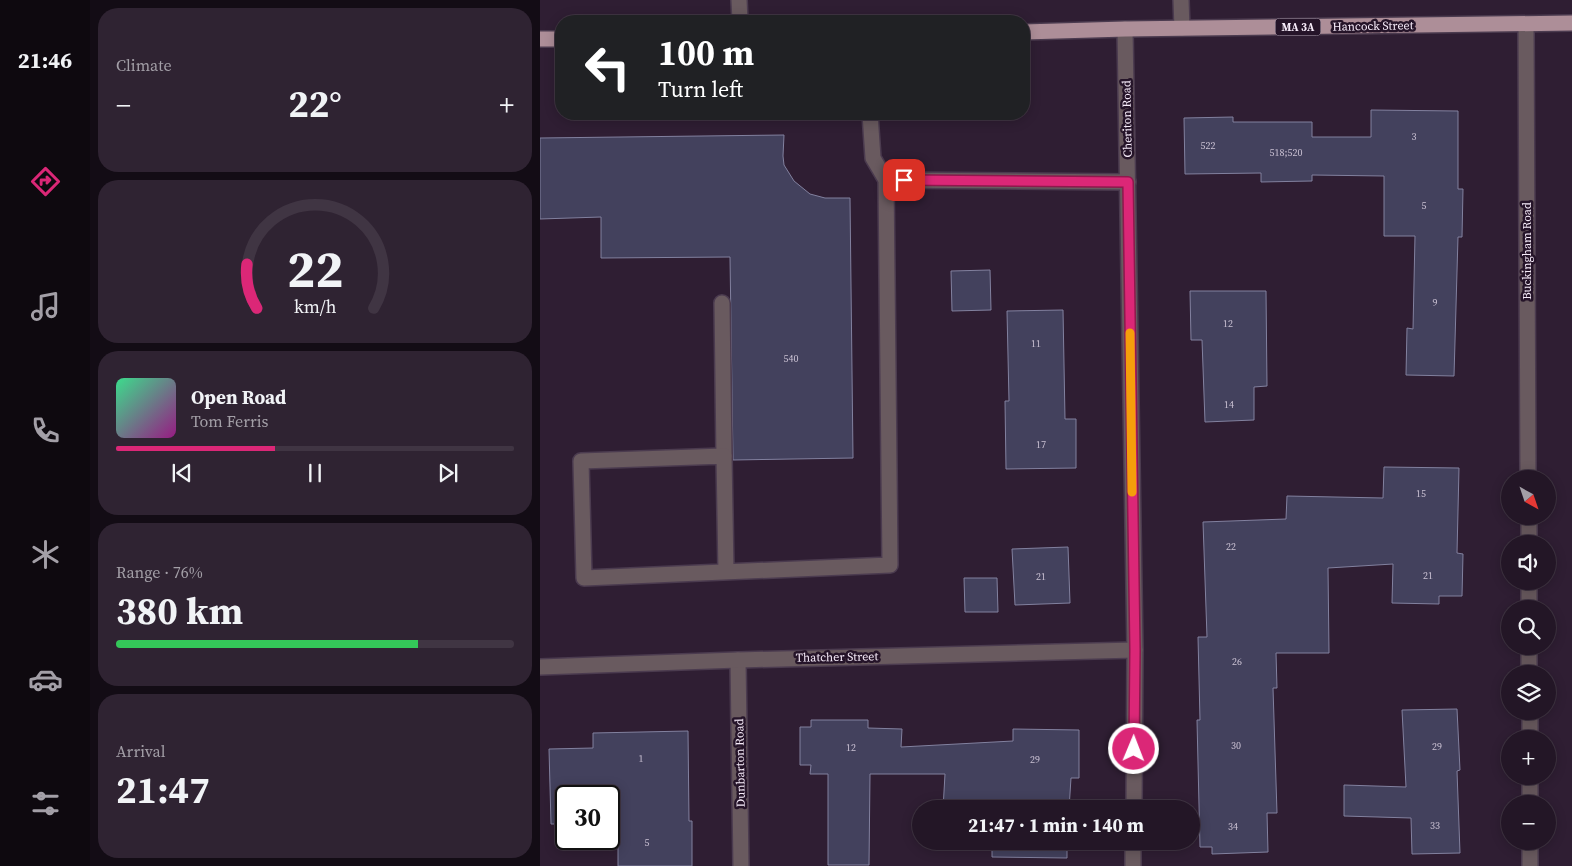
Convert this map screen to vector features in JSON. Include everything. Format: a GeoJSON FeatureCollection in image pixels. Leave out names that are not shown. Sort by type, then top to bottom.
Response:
{"type":"FeatureCollection","features":[{"type":"Feature","properties":{"kind":"main road","name":"Hancock Street"},"geometry":{"type":"LineString","coordinates":[[1030,32],[1125,28],[1572,24]]}},
{"type":"Feature","properties":{"kind":"main road"},"geometry":{"type":"LineString","coordinates":[[540,39],[555,38]]}},
{"type":"Feature","properties":{"kind":"street"},"geometry":{"type":"LineString","coordinates":[[739,0],[740,15]]}},
{"type":"Feature","properties":{"kind":"street"},"geometry":{"type":"LineString","coordinates":[[1181,0],[1182,28]]}},
{"type":"Feature","properties":{"kind":"street","name":"Buckingham Road"},"geometry":{"type":"LineString","coordinates":[[1526,24],[1528,470]]}},
{"type":"Feature","properties":{"kind":"street","name":"Cheriton Road"},"geometry":{"type":"LineString","coordinates":[[1125,28],[1135,650],[1134,800]]}},
{"type":"Feature","properties":{"kind":"street"},"geometry":{"type":"LineString","coordinates":[[724,456],[581,460],[584,578],[890,565],[886,180],[873,158],[870,120]]}},
{"type":"Feature","properties":{"kind":"street"},"geometry":{"type":"LineString","coordinates":[[886,180],[1128,182]]}},
{"type":"Feature","properties":{"kind":"street"},"geometry":{"type":"LineString","coordinates":[[722,302],[726,572]]}},
{"type":"Feature","properties":{"kind":"street","name":"Thatcher Street"},"geometry":{"type":"LineString","coordinates":[[540,667],[1135,650]]}},
{"type":"Feature","properties":{"kind":"street","name":"Dunbarton Road"},"geometry":{"type":"LineString","coordinates":[[738,660],[741,866]]}},
{"type":"Feature","properties":{"kind":"street"},"geometry":{"type":"LineString","coordinates":[[1133,866],[1134,850]]}},
{"type":"Feature","properties":{"kind":"street"},"geometry":{"type":"LineString","coordinates":[[1530,850],[1530,866]]}},
{"type":"Feature","properties":{"kind":"building"},"geometry":{"type":"Polygon","coordinates":[[[1371,110],[1458,111],[1458,189],[1463,189],[1462,237],[1458,237],[1454,376],[1406,375],[1407,328],[1413,329],[1415,236],[1384,236],[1384,176],[1312,175],[1312,181],[1261,182],[1261,173],[1185,174],[1184,118],[1233,117],[1233,122],[1312,122],[1312,137],[1371,137],[1371,110]]]}},
{"type":"Feature","properties":{"kind":"building"},"geometry":{"type":"Polygon","coordinates":[[[784,135],[784,165],[794,181],[810,194],[825,198],[850,198],[853,458],[733,460],[730,257],[601,258],[601,217],[540,219],[540,138],[784,135]]]}},
{"type":"Feature","properties":{"kind":"building"},"geometry":{"type":"Polygon","coordinates":[[[990,270],[991,310],[952,311],[951,271],[990,270]]]}},
{"type":"Feature","properties":{"kind":"building"},"geometry":{"type":"Polygon","coordinates":[[[1190,291],[1266,291],[1267,386],[1254,387],[1254,420],[1205,422],[1202,340],[1191,340],[1190,291]]]}},
{"type":"Feature","properties":{"kind":"building"},"geometry":{"type":"Polygon","coordinates":[[[1063,310],[1065,419],[1076,419],[1076,468],[1006,469],[1005,401],[1009,401],[1007,311],[1063,310]]]}},
{"type":"Feature","properties":{"kind":"building"},"geometry":{"type":"Polygon","coordinates":[[[1384,467],[1459,468],[1457,553],[1463,554],[1462,596],[1439,596],[1439,604],[1392,603],[1393,564],[1328,568],[1329,653],[1276,653],[1277,688],[1273,688],[1277,813],[1267,813],[1268,852],[1212,854],[1212,847],[1200,847],[1197,720],[1200,720],[1198,637],[1207,637],[1203,522],[1286,519],[1287,496],[1383,498],[1384,467]]]}},
{"type":"Feature","properties":{"kind":"building"},"geometry":{"type":"Polygon","coordinates":[[[1068,547],[1070,603],[1015,605],[1012,549],[1068,547]]]}},
{"type":"Feature","properties":{"kind":"building"},"geometry":{"type":"Polygon","coordinates":[[[964,578],[997,578],[998,612],[965,612],[964,578]]]}},
{"type":"Feature","properties":{"kind":"building"},"geometry":{"type":"Polygon","coordinates":[[[1457,709],[1460,770],[1457,771],[1460,853],[1412,854],[1411,818],[1344,816],[1344,785],[1406,787],[1402,710],[1457,709]]]}},
{"type":"Feature","properties":{"kind":"building"},"geometry":{"type":"Polygon","coordinates":[[[811,720],[868,720],[868,728],[902,729],[901,747],[1013,741],[1013,729],[1079,730],[1079,778],[1071,778],[1070,800],[944,800],[945,774],[870,774],[869,865],[828,865],[828,774],[810,774],[811,765],[800,765],[800,727],[811,727],[811,720]]]}},
{"type":"Feature","properties":{"kind":"building"},"geometry":{"type":"Polygon","coordinates":[[[688,731],[689,821],[692,821],[692,866],[618,866],[618,850],[620,850],[620,785],[555,785],[555,824],[551,824],[549,749],[593,748],[593,733],[688,731]]]}},
{"type":"Feature","properties":{"kind":"building"},"geometry":{"type":"Polygon","coordinates":[[[992,850],[1067,850],[1067,858],[992,857],[992,850]]]}},
{"type":"Feature","properties":{"kind":"slow traffic"},"geometry":{"type":"LineString","coordinates":[[1130,333],[1132,492]]}},
{"type":"Feature","properties":{"kind":"route"},"geometry":{"type":"LineString","coordinates":[[904,180],[1128,182],[1135,650],[1134,749]]}}]}
